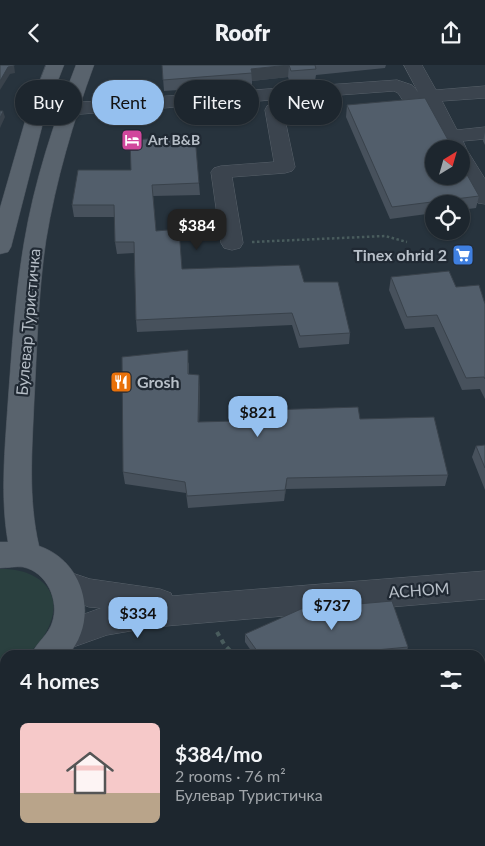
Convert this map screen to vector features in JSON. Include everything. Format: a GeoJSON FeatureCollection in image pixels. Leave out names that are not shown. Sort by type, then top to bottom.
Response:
{"type":"FeatureCollection","features":[{"type":"Feature","properties":{"kind":"main road"},"geometry":{"type":"LineString","coordinates":[[0,247],[37,111],[55,65]]}},
{"type":"Feature","properties":{"kind":"main road","name":"Булевар Туристичка"},"geometry":{"type":"LineString","coordinates":[[79,80],[84,65]]}},
{"type":"Feature","properties":{"kind":"main road","name":"Булевар Туристичка"},"geometry":{"type":"LineString","coordinates":[[13,555],[20,534],[16,496],[28,291],[36,239],[64,125]]}},
{"type":"Feature","properties":{"kind":"main road"},"geometry":{"type":"LineString","coordinates":[[13,555],[43,561],[56,571],[66,584],[70,601],[70,618],[55,645]]}},
{"type":"Feature","properties":{"kind":"street"},"geometry":{"type":"LineString","coordinates":[[413,65],[420,97]]}},
{"type":"Feature","properties":{"kind":"street"},"geometry":{"type":"LineString","coordinates":[[259,95],[398,85],[420,97],[452,140]]}},
{"type":"Feature","properties":{"kind":"street"},"geometry":{"type":"LineString","coordinates":[[342,104],[485,92]]}},
{"type":"Feature","properties":{"kind":"street"},"geometry":{"type":"LineString","coordinates":[[82,108],[174,101]]}},
{"type":"Feature","properties":{"kind":"street"},"geometry":{"type":"LineString","coordinates":[[232,243],[221,172],[285,167],[277,125]]}},
{"type":"Feature","properties":{"kind":"street"},"geometry":{"type":"LineString","coordinates":[[461,140],[485,133]]}},
{"type":"Feature","properties":{"kind":"street"},"geometry":{"type":"LineString","coordinates":[[470,171],[485,198]]}},
{"type":"Feature","properties":{"kind":"street","name":"АСНОМ"},"geometry":{"type":"LineString","coordinates":[[66,584],[89,593],[137,601],[204,607]]}},
{"type":"Feature","properties":{"kind":"street","name":"АСНОМ"},"geometry":{"type":"LineString","coordinates":[[55,645],[83,627],[114,619],[204,607],[485,585]]}},
{"type":"Feature","properties":{"kind":"path"},"geometry":{"type":"LineString","coordinates":[[232,243],[385,236],[408,242]]}},
{"type":"Feature","properties":{"kind":"green space"},"geometry":{"type":"Polygon","coordinates":[[[0,569],[28,573],[39,579],[47,587],[52,597],[54,609],[51,622],[44,636],[32,650],[0,650],[0,569]]]}},
{"type":"Feature","properties":{"kind":"building"},"geometry":{"type":"Polygon","coordinates":[[[0,65],[14,66],[8,67],[0,81],[0,65]]]}},
{"type":"Feature","properties":{"kind":"building"},"geometry":{"type":"Polygon","coordinates":[[[162,65],[289,65],[251,69],[252,73],[163,80],[162,65]]]}},
{"type":"Feature","properties":{"kind":"building"},"geometry":{"type":"Polygon","coordinates":[[[289,65],[315,65],[316,69],[291,71],[289,65]]]}},
{"type":"Feature","properties":{"kind":"building"},"geometry":{"type":"Polygon","coordinates":[[[425,98],[448,140],[425,140],[425,185],[470,185],[470,180],[479,196],[425,195],[425,203],[392,207],[347,105],[425,98]]]}},
{"type":"Feature","properties":{"kind":"building"},"geometry":{"type":"Polygon","coordinates":[[[195,136],[199,183],[152,185],[156,231],[179,229],[182,269],[299,265],[304,282],[338,282],[350,333],[300,336],[292,313],[136,320],[134,242],[115,242],[114,205],[72,205],[78,170],[131,170],[130,140],[195,136]]]}},
{"type":"Feature","properties":{"kind":"building"},"geometry":{"type":"Polygon","coordinates":[[[449,271],[456,287],[479,285],[485,304],[485,379],[484,377],[466,378],[437,315],[407,317],[391,277],[449,271]]]}},
{"type":"Feature","properties":{"kind":"building"},"geometry":{"type":"Polygon","coordinates":[[[188,350],[188,374],[199,375],[198,422],[236,421],[239,411],[358,407],[360,419],[434,417],[448,475],[287,478],[285,490],[187,496],[185,482],[123,472],[122,357],[188,350]]]}},
{"type":"Feature","properties":{"kind":"building"},"geometry":{"type":"Polygon","coordinates":[[[485,445],[485,468],[476,446],[485,445]]]}},
{"type":"Feature","properties":{"kind":"building"},"geometry":{"type":"Polygon","coordinates":[[[392,601],[408,647],[376,650],[256,650],[245,634],[301,609],[392,601]]]}},
{"type":"Feature","properties":{"kind":"place","name":"Art B&B"},"geometry":{"type":"Point","coordinates":[132,140]}},
{"type":"Feature","properties":{"kind":"place","name":"Tinex ohrid 2"},"geometry":{"type":"Point","coordinates":[463,255]}},
{"type":"Feature","properties":{"kind":"place","name":"Grosh"},"geometry":{"type":"Point","coordinates":[121,382]}}]}
